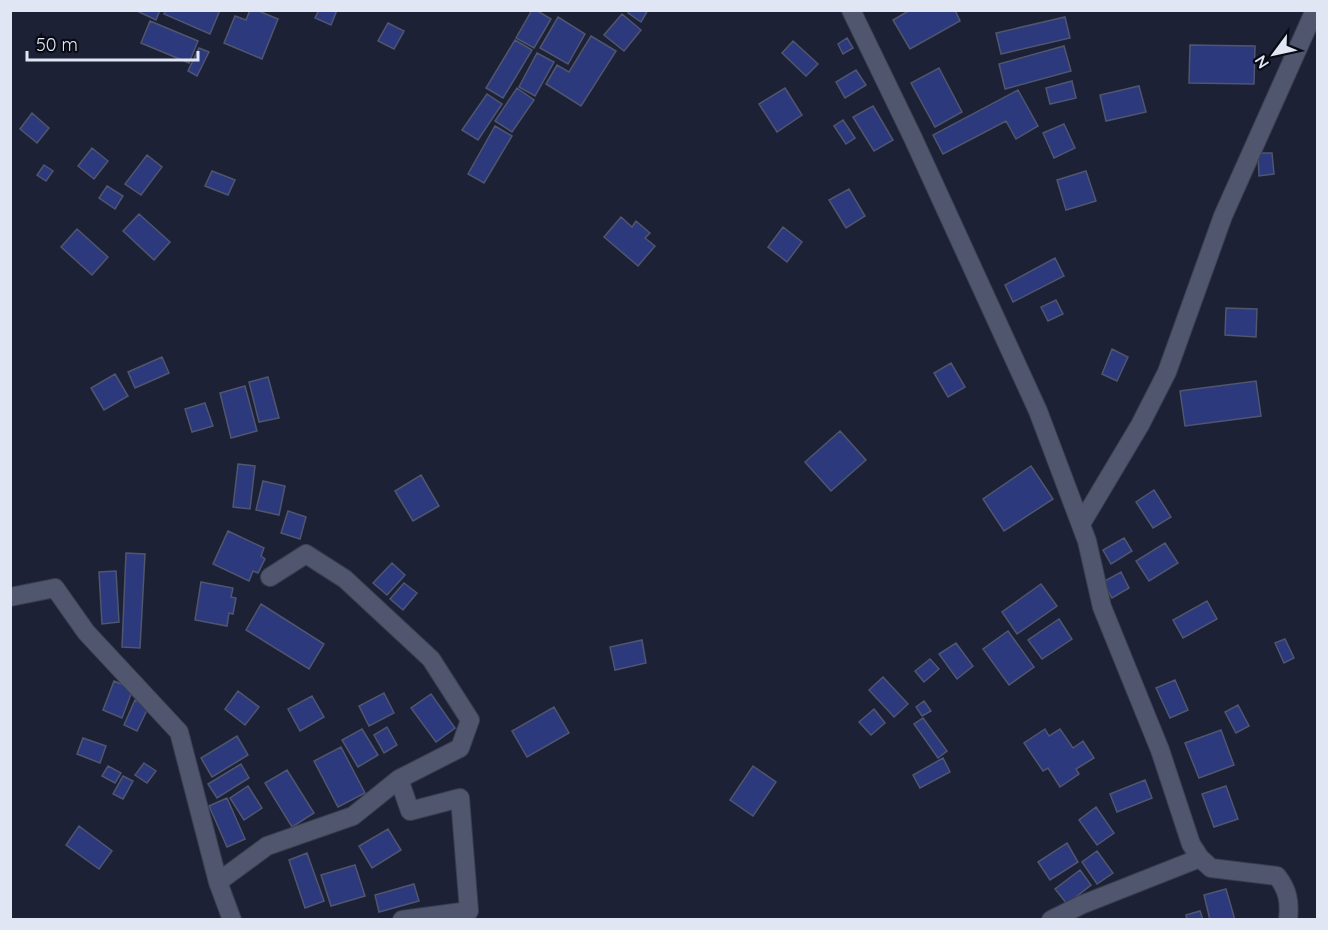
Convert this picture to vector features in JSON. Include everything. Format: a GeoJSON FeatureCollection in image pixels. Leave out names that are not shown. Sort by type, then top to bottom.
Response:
{"type":"FeatureCollection","features":[{"type":"Feature","properties":{"kind":"street"},"geometry":{"type":"LineString","coordinates":[[851,10],[1028,389],[1081,524],[1102,607],[1160,750],[1191,843],[1200,858],[1211,868],[1277,876],[1284,884],[1290,903],[1288,920]]}},
{"type":"Feature","properties":{"kind":"street"},"geometry":{"type":"LineString","coordinates":[[1081,524],[1140,425],[1167,372],[1223,216],[1316,10]]}},
{"type":"Feature","properties":{"kind":"street"},"geometry":{"type":"LineString","coordinates":[[218,882],[267,846],[353,816],[399,779],[460,748],[470,720],[431,659],[345,579],[306,554],[270,577]]}},
{"type":"Feature","properties":{"kind":"street"},"geometry":{"type":"LineString","coordinates":[[10,597],[56,588],[86,632],[179,732],[218,882],[232,920]]}},
{"type":"Feature","properties":{"kind":"street"},"geometry":{"type":"LineString","coordinates":[[399,779],[410,811],[460,798],[469,911],[402,920]]}},
{"type":"Feature","properties":{"kind":"street"},"geometry":{"type":"LineString","coordinates":[[1051,920],[1082,904],[1200,858]]}},
{"type":"Feature","properties":{"kind":"building"},"geometry":{"type":"Polygon","coordinates":[[[135,10],[160,10],[156,20],[135,10]]]}},
{"type":"Feature","properties":{"kind":"building"},"geometry":{"type":"Polygon","coordinates":[[[166,10],[220,10],[210,34],[164,14],[166,10]]]}},
{"type":"Feature","properties":{"kind":"building"},"geometry":{"type":"Polygon","coordinates":[[[250,10],[256,10],[278,19],[262,59],[224,43],[235,16],[246,20],[250,10]]]}},
{"type":"Feature","properties":{"kind":"building"},"geometry":{"type":"Polygon","coordinates":[[[319,10],[337,10],[331,25],[315,18],[319,10]]]}},
{"type":"Feature","properties":{"kind":"building"},"geometry":{"type":"Polygon","coordinates":[[[532,10],[551,19],[534,48],[516,38],[532,10]]]}},
{"type":"Feature","properties":{"kind":"building"},"geometry":{"type":"Polygon","coordinates":[[[629,10],[648,10],[641,22],[628,13],[629,10]]]}},
{"type":"Feature","properties":{"kind":"building"},"geometry":{"type":"Polygon","coordinates":[[[910,10],[955,10],[960,21],[910,49],[893,20],[910,10]]]}},
{"type":"Feature","properties":{"kind":"building"},"geometry":{"type":"Polygon","coordinates":[[[622,14],[641,30],[624,51],[604,35],[622,14]]]}},
{"type":"Feature","properties":{"kind":"building"},"geometry":{"type":"Polygon","coordinates":[[[558,17],[585,34],[568,64],[540,48],[558,17]]]}},
{"type":"Feature","properties":{"kind":"building"},"geometry":{"type":"Polygon","coordinates":[[[1065,17],[1070,38],[1001,54],[996,33],[1065,17]]]}},
{"type":"Feature","properties":{"kind":"building"},"geometry":{"type":"Polygon","coordinates":[[[150,21],[198,41],[189,63],[141,43],[150,21]]]}},
{"type":"Feature","properties":{"kind":"building"},"geometry":{"type":"Polygon","coordinates":[[[388,23],[404,31],[394,49],[378,41],[388,23]]]}},
{"type":"Feature","properties":{"kind":"building"},"geometry":{"type":"Polygon","coordinates":[[[591,36],[616,51],[581,106],[546,84],[557,65],[569,72],[591,36]]]}},
{"type":"Feature","properties":{"kind":"building"},"geometry":{"type":"Polygon","coordinates":[[[847,38],[853,48],[843,54],[838,44],[847,38]]]}},
{"type":"Feature","properties":{"kind":"building"},"geometry":{"type":"Polygon","coordinates":[[[515,40],[532,50],[503,98],[486,88],[515,40]]]}},
{"type":"Feature","properties":{"kind":"building"},"geometry":{"type":"Polygon","coordinates":[[[793,41],[818,64],[806,76],[782,53],[793,41]]]}},
{"type":"Feature","properties":{"kind":"building"},"geometry":{"type":"Polygon","coordinates":[[[1190,45],[1255,46],[1254,84],[1189,83],[1190,45]]]}},
{"type":"Feature","properties":{"kind":"building"},"geometry":{"type":"Polygon","coordinates":[[[1064,46],[1071,71],[1005,89],[999,64],[1064,46]]]}},
{"type":"Feature","properties":{"kind":"building"},"geometry":{"type":"Polygon","coordinates":[[[199,48],[209,52],[197,76],[188,71],[199,48]]]}},
{"type":"Feature","properties":{"kind":"building"},"geometry":{"type":"Polygon","coordinates":[[[537,53],[554,62],[535,96],[519,87],[537,53]]]}},
{"type":"Feature","properties":{"kind":"building"},"geometry":{"type":"Polygon","coordinates":[[[939,68],[962,112],[935,127],[911,83],[939,68]]]}},
{"type":"Feature","properties":{"kind":"building"},"geometry":{"type":"Polygon","coordinates":[[[856,70],[866,85],[845,98],[836,82],[856,70]]]}},
{"type":"Feature","properties":{"kind":"building"},"geometry":{"type":"Polygon","coordinates":[[[1072,81],[1076,98],[1050,104],[1046,88],[1072,81]]]}},
{"type":"Feature","properties":{"kind":"building"},"geometry":{"type":"Polygon","coordinates":[[[1139,86],[1146,112],[1106,121],[1100,95],[1139,86]]]}},
{"type":"Feature","properties":{"kind":"building"},"geometry":{"type":"Polygon","coordinates":[[[517,88],[534,100],[512,132],[495,121],[517,88]]]}},
{"type":"Feature","properties":{"kind":"building"},"geometry":{"type":"Polygon","coordinates":[[[785,88],[802,115],[777,132],[759,104],[785,88]]]}},
{"type":"Feature","properties":{"kind":"building"},"geometry":{"type":"Polygon","coordinates":[[[1018,90],[1038,126],[1016,139],[1006,121],[943,154],[933,135],[1018,90]]]}},
{"type":"Feature","properties":{"kind":"building"},"geometry":{"type":"Polygon","coordinates":[[[487,94],[502,104],[478,140],[462,130],[487,94]]]}},
{"type":"Feature","properties":{"kind":"building"},"geometry":{"type":"Polygon","coordinates":[[[873,106],[893,140],[874,151],[853,117],[873,106]]]}},
{"type":"Feature","properties":{"kind":"building"},"geometry":{"type":"Polygon","coordinates":[[[32,113],[49,128],[37,143],[20,129],[32,113]]]}},
{"type":"Feature","properties":{"kind":"building"},"geometry":{"type":"Polygon","coordinates":[[[843,120],[855,138],[846,144],[834,126],[843,120]]]}},
{"type":"Feature","properties":{"kind":"building"},"geometry":{"type":"Polygon","coordinates":[[[1064,124],[1075,148],[1054,158],[1043,133],[1064,124]]]}},
{"type":"Feature","properties":{"kind":"building"},"geometry":{"type":"Polygon","coordinates":[[[495,126],[512,136],[484,183],[468,174],[495,126]]]}},
{"type":"Feature","properties":{"kind":"building"},"geometry":{"type":"Polygon","coordinates":[[[92,148],[108,161],[94,179],[78,166],[92,148]]]}},
{"type":"Feature","properties":{"kind":"building"},"geometry":{"type":"Polygon","coordinates":[[[1258,153],[1272,153],[1274,174],[1259,176],[1258,153]]]}},
{"type":"Feature","properties":{"kind":"building"},"geometry":{"type":"Polygon","coordinates":[[[147,155],[162,167],[141,195],[125,184],[147,155]]]}},
{"type":"Feature","properties":{"kind":"building"},"geometry":{"type":"Polygon","coordinates":[[[44,165],[53,171],[46,181],[37,175],[44,165]]]}},
{"type":"Feature","properties":{"kind":"building"},"geometry":{"type":"Polygon","coordinates":[[[212,171],[235,180],[228,195],[205,186],[212,171]]]}},
{"type":"Feature","properties":{"kind":"building"},"geometry":{"type":"Polygon","coordinates":[[[1086,171],[1096,201],[1066,210],[1057,180],[1086,171]]]}},
{"type":"Feature","properties":{"kind":"building"},"geometry":{"type":"Polygon","coordinates":[[[107,186],[123,196],[115,209],[99,198],[107,186]]]}},
{"type":"Feature","properties":{"kind":"building"},"geometry":{"type":"Polygon","coordinates":[[[849,189],[865,216],[846,228],[829,200],[849,189]]]}},
{"type":"Feature","properties":{"kind":"building"},"geometry":{"type":"Polygon","coordinates":[[[139,214],[170,242],[154,260],[123,231],[139,214]]]}},
{"type":"Feature","properties":{"kind":"building"},"geometry":{"type":"Polygon","coordinates":[[[621,217],[632,227],[636,221],[650,233],[645,238],[655,246],[638,266],[604,237],[621,217]]]}},
{"type":"Feature","properties":{"kind":"building"},"geometry":{"type":"Polygon","coordinates":[[[783,227],[802,242],[787,262],[768,247],[783,227]]]}},
{"type":"Feature","properties":{"kind":"building"},"geometry":{"type":"Polygon","coordinates":[[[77,229],[108,257],[92,275],[61,247],[77,229]]]}},
{"type":"Feature","properties":{"kind":"building"},"geometry":{"type":"Polygon","coordinates":[[[1055,258],[1064,276],[1013,302],[1005,285],[1055,258]]]}},
{"type":"Feature","properties":{"kind":"building"},"geometry":{"type":"Polygon","coordinates":[[[1056,300],[1063,314],[1048,321],[1041,307],[1056,300]]]}},
{"type":"Feature","properties":{"kind":"building"},"geometry":{"type":"Polygon","coordinates":[[[1226,308],[1257,309],[1256,337],[1225,335],[1226,308]]]}},
{"type":"Feature","properties":{"kind":"building"},"geometry":{"type":"Polygon","coordinates":[[[1112,349],[1128,357],[1117,381],[1102,374],[1112,349]]]}},
{"type":"Feature","properties":{"kind":"building"},"geometry":{"type":"Polygon","coordinates":[[[162,357],[169,373],[135,388],[128,372],[162,357]]]}},
{"type":"Feature","properties":{"kind":"building"},"geometry":{"type":"Polygon","coordinates":[[[951,363],[965,387],[948,397],[934,373],[951,363]]]}},
{"type":"Feature","properties":{"kind":"building"},"geometry":{"type":"Polygon","coordinates":[[[115,374],[128,396],[104,410],[91,388],[115,374]]]}},
{"type":"Feature","properties":{"kind":"building"},"geometry":{"type":"Polygon","coordinates":[[[268,377],[279,418],[259,422],[249,382],[268,377]]]}},
{"type":"Feature","properties":{"kind":"building"},"geometry":{"type":"Polygon","coordinates":[[[1256,381],[1261,416],[1185,426],[1180,391],[1256,381]]]}},
{"type":"Feature","properties":{"kind":"building"},"geometry":{"type":"Polygon","coordinates":[[[245,386],[257,431],[231,438],[220,393],[245,386]]]}},
{"type":"Feature","properties":{"kind":"building"},"geometry":{"type":"Polygon","coordinates":[[[205,403],[213,426],[192,432],[185,409],[205,403]]]}},
{"type":"Feature","properties":{"kind":"building"},"geometry":{"type":"Polygon","coordinates":[[[840,431],[866,460],[831,491],[805,462],[840,431]]]}},
{"type":"Feature","properties":{"kind":"building"},"geometry":{"type":"Polygon","coordinates":[[[238,464],[255,466],[250,509],[233,507],[238,464]]]}},
{"type":"Feature","properties":{"kind":"building"},"geometry":{"type":"Polygon","coordinates":[[[1031,466],[1053,499],[1004,531],[983,499],[1031,466]]]}},
{"type":"Feature","properties":{"kind":"building"},"geometry":{"type":"Polygon","coordinates":[[[421,475],[439,506],[413,521],[395,491],[421,475]]]}},
{"type":"Feature","properties":{"kind":"building"},"geometry":{"type":"Polygon","coordinates":[[[263,481],[285,486],[279,515],[256,510],[263,481]]]}},
{"type":"Feature","properties":{"kind":"building"},"geometry":{"type":"Polygon","coordinates":[[[1154,490],[1171,517],[1153,528],[1136,502],[1154,490]]]}},
{"type":"Feature","properties":{"kind":"building"},"geometry":{"type":"Polygon","coordinates":[[[288,511],[306,517],[300,539],[281,533],[288,511]]]}},
{"type":"Feature","properties":{"kind":"building"},"geometry":{"type":"Polygon","coordinates":[[[228,531],[264,548],[261,556],[265,559],[258,573],[253,571],[249,581],[213,564],[228,531]]]}},
{"type":"Feature","properties":{"kind":"building"},"geometry":{"type":"Polygon","coordinates":[[[1124,538],[1132,551],[1111,564],[1103,550],[1124,538]]]}},
{"type":"Feature","properties":{"kind":"building"},"geometry":{"type":"Polygon","coordinates":[[[1165,543],[1178,563],[1149,581],[1136,561],[1165,543]]]}},
{"type":"Feature","properties":{"kind":"building"},"geometry":{"type":"Polygon","coordinates":[[[126,553],[145,554],[140,648],[122,647],[126,553]]]}},
{"type":"Feature","properties":{"kind":"building"},"geometry":{"type":"Polygon","coordinates":[[[392,563],[405,575],[387,595],[373,583],[392,563]]]}},
{"type":"Feature","properties":{"kind":"building"},"geometry":{"type":"Polygon","coordinates":[[[116,571],[119,622],[102,624],[99,572],[116,571]]]}},
{"type":"Feature","properties":{"kind":"building"},"geometry":{"type":"Polygon","coordinates":[[[1121,572],[1129,588],[1112,598],[1103,582],[1121,572]]]}},
{"type":"Feature","properties":{"kind":"building"},"geometry":{"type":"Polygon","coordinates":[[[201,582],[233,588],[231,597],[236,598],[233,614],[229,613],[227,626],[195,620],[201,582]]]}},
{"type":"Feature","properties":{"kind":"building"},"geometry":{"type":"Polygon","coordinates":[[[404,583],[417,593],[403,610],[390,599],[404,583]]]}},
{"type":"Feature","properties":{"kind":"building"},"geometry":{"type":"Polygon","coordinates":[[[1041,584],[1057,606],[1017,634],[1002,612],[1041,584]]]}},
{"type":"Feature","properties":{"kind":"building"},"geometry":{"type":"Polygon","coordinates":[[[1207,601],[1217,619],[1183,638],[1173,620],[1207,601]]]}},
{"type":"Feature","properties":{"kind":"building"},"geometry":{"type":"Polygon","coordinates":[[[261,604],[324,644],[309,669],[246,630],[261,604]]]}},
{"type":"Feature","properties":{"kind":"building"},"geometry":{"type":"Polygon","coordinates":[[[1059,619],[1072,639],[1042,659],[1028,640],[1059,619]]]}},
{"type":"Feature","properties":{"kind":"building"},"geometry":{"type":"Polygon","coordinates":[[[1008,631],[1034,667],[1009,685],[983,649],[1008,631]]]}},
{"type":"Feature","properties":{"kind":"building"},"geometry":{"type":"Polygon","coordinates":[[[1285,639],[1294,658],[1284,663],[1275,643],[1285,639]]]}},
{"type":"Feature","properties":{"kind":"building"},"geometry":{"type":"Polygon","coordinates":[[[642,640],[646,663],[615,670],[610,647],[642,640]]]}},
{"type":"Feature","properties":{"kind":"building"},"geometry":{"type":"Polygon","coordinates":[[[956,643],[973,666],[957,679],[939,654],[956,643]]]}},
{"type":"Feature","properties":{"kind":"building"},"geometry":{"type":"Polygon","coordinates":[[[930,659],[939,669],[924,682],[915,671],[930,659]]]}},
{"type":"Feature","properties":{"kind":"building"},"geometry":{"type":"Polygon","coordinates":[[[883,677],[908,704],[894,717],[869,690],[883,677]]]}},
{"type":"Feature","properties":{"kind":"building"},"geometry":{"type":"Polygon","coordinates":[[[1175,680],[1188,710],[1170,718],[1156,688],[1175,680]]]}},
{"type":"Feature","properties":{"kind":"building"},"geometry":{"type":"Polygon","coordinates":[[[114,681],[133,689],[122,718],[103,710],[114,681]]]}},
{"type":"Feature","properties":{"kind":"building"},"geometry":{"type":"Polygon","coordinates":[[[238,691],[259,707],[245,725],[225,709],[238,691]]]}},
{"type":"Feature","properties":{"kind":"building"},"geometry":{"type":"Polygon","coordinates":[[[384,693],[394,713],[369,726],[359,706],[384,693]]]}},
{"type":"Feature","properties":{"kind":"building"},"geometry":{"type":"Polygon","coordinates":[[[431,694],[455,728],[436,742],[411,708],[431,694]]]}},
{"type":"Feature","properties":{"kind":"building"},"geometry":{"type":"Polygon","coordinates":[[[312,696],[324,717],[300,731],[288,709],[312,696]]]}},
{"type":"Feature","properties":{"kind":"building"},"geometry":{"type":"Polygon","coordinates":[[[135,700],[149,706],[137,731],[124,725],[135,700]]]}},
{"type":"Feature","properties":{"kind":"building"},"geometry":{"type":"Polygon","coordinates":[[[924,701],[931,711],[922,716],[916,707],[924,701]]]}},
{"type":"Feature","properties":{"kind":"building"},"geometry":{"type":"Polygon","coordinates":[[[1238,705],[1249,726],[1236,733],[1225,712],[1238,705]]]}},
{"type":"Feature","properties":{"kind":"building"},"geometry":{"type":"Polygon","coordinates":[[[554,707],[569,733],[527,757],[512,731],[554,707]]]}},
{"type":"Feature","properties":{"kind":"building"},"geometry":{"type":"Polygon","coordinates":[[[874,709],[885,723],[871,735],[859,722],[874,709]]]}},
{"type":"Feature","properties":{"kind":"building"},"geometry":{"type":"Polygon","coordinates":[[[923,718],[947,751],[938,758],[914,724],[923,718]]]}},
{"type":"Feature","properties":{"kind":"building"},"geometry":{"type":"Polygon","coordinates":[[[387,727],[397,745],[384,753],[374,735],[387,727]]]}},
{"type":"Feature","properties":{"kind":"building"},"geometry":{"type":"Polygon","coordinates":[[[362,729],[378,755],[358,767],[342,740],[362,729]]]}},
{"type":"Feature","properties":{"kind":"building"},"geometry":{"type":"Polygon","coordinates":[[[1045,729],[1049,736],[1060,729],[1073,748],[1083,741],[1094,758],[1076,769],[1079,774],[1060,787],[1048,768],[1043,771],[1024,743],[1045,729]]]}},
{"type":"Feature","properties":{"kind":"building"},"geometry":{"type":"Polygon","coordinates":[[[1221,730],[1234,765],[1199,778],[1185,743],[1221,730]]]}},
{"type":"Feature","properties":{"kind":"building"},"geometry":{"type":"Polygon","coordinates":[[[237,736],[248,755],[212,777],[201,758],[237,736]]]}},
{"type":"Feature","properties":{"kind":"building"},"geometry":{"type":"Polygon","coordinates":[[[83,738],[106,746],[100,763],[77,754],[83,738]]]}},
{"type":"Feature","properties":{"kind":"building"},"geometry":{"type":"Polygon","coordinates":[[[341,747],[365,793],[338,807],[314,761],[341,747]]]}},
{"type":"Feature","properties":{"kind":"building"},"geometry":{"type":"Polygon","coordinates":[[[943,758],[950,772],[920,788],[913,775],[943,758]]]}},
{"type":"Feature","properties":{"kind":"building"},"geometry":{"type":"Polygon","coordinates":[[[144,763],[156,771],[147,783],[135,775],[144,763]]]}},
{"type":"Feature","properties":{"kind":"building"},"geometry":{"type":"Polygon","coordinates":[[[241,764],[249,778],[217,798],[208,784],[241,764]]]}},
{"type":"Feature","properties":{"kind":"building"},"geometry":{"type":"Polygon","coordinates":[[[108,766],[121,773],[115,783],[102,776],[108,766]]]}},
{"type":"Feature","properties":{"kind":"building"},"geometry":{"type":"Polygon","coordinates":[[[753,766],[776,782],[753,816],[730,800],[753,766]]]}},
{"type":"Feature","properties":{"kind":"building"},"geometry":{"type":"Polygon","coordinates":[[[287,770],[314,813],[292,827],[265,783],[287,770]]]}},
{"type":"Feature","properties":{"kind":"building"},"geometry":{"type":"Polygon","coordinates":[[[123,776],[133,781],[123,799],[113,794],[123,776]]]}},
{"type":"Feature","properties":{"kind":"building"},"geometry":{"type":"Polygon","coordinates":[[[1145,780],[1152,798],[1117,812],[1110,794],[1145,780]]]}},
{"type":"Feature","properties":{"kind":"building"},"geometry":{"type":"Polygon","coordinates":[[[248,786],[262,808],[244,820],[230,798],[248,786]]]}},
{"type":"Feature","properties":{"kind":"building"},"geometry":{"type":"Polygon","coordinates":[[[1226,786],[1238,819],[1214,827],[1202,794],[1226,786]]]}},
{"type":"Feature","properties":{"kind":"building"},"geometry":{"type":"Polygon","coordinates":[[[227,798],[245,839],[227,847],[209,806],[227,798]]]}},
{"type":"Feature","properties":{"kind":"building"},"geometry":{"type":"Polygon","coordinates":[[[1096,807],[1114,833],[1097,845],[1079,820],[1096,807]]]}},
{"type":"Feature","properties":{"kind":"building"},"geometry":{"type":"Polygon","coordinates":[[[79,826],[112,851],[99,869],[66,845],[79,826]]]}},
{"type":"Feature","properties":{"kind":"building"},"geometry":{"type":"Polygon","coordinates":[[[388,829],[401,850],[372,868],[359,846],[388,829]]]}},
{"type":"Feature","properties":{"kind":"building"},"geometry":{"type":"Polygon","coordinates":[[[1067,843],[1078,862],[1050,880],[1038,862],[1067,843]]]}},
{"type":"Feature","properties":{"kind":"building"},"geometry":{"type":"Polygon","coordinates":[[[1097,851],[1113,873],[1097,884],[1082,862],[1097,851]]]}},
{"type":"Feature","properties":{"kind":"building"},"geometry":{"type":"Polygon","coordinates":[[[307,853],[324,901],[305,908],[289,860],[307,853]]]}},
{"type":"Feature","properties":{"kind":"building"},"geometry":{"type":"Polygon","coordinates":[[[355,865],[365,896],[331,906],[321,875],[355,865]]]}},
{"type":"Feature","properties":{"kind":"building"},"geometry":{"type":"Polygon","coordinates":[[[1080,870],[1091,885],[1067,904],[1055,889],[1080,870]]]}},
{"type":"Feature","properties":{"kind":"building"},"geometry":{"type":"Polygon","coordinates":[[[414,884],[419,901],[379,912],[375,895],[414,884]]]}},
{"type":"Feature","properties":{"kind":"building"},"geometry":{"type":"Polygon","coordinates":[[[1226,889],[1235,920],[1210,920],[1204,895],[1226,889]]]}},
{"type":"Feature","properties":{"kind":"building"},"geometry":{"type":"Polygon","coordinates":[[[1200,911],[1203,920],[1187,920],[1186,915],[1200,911]]]}}]}
